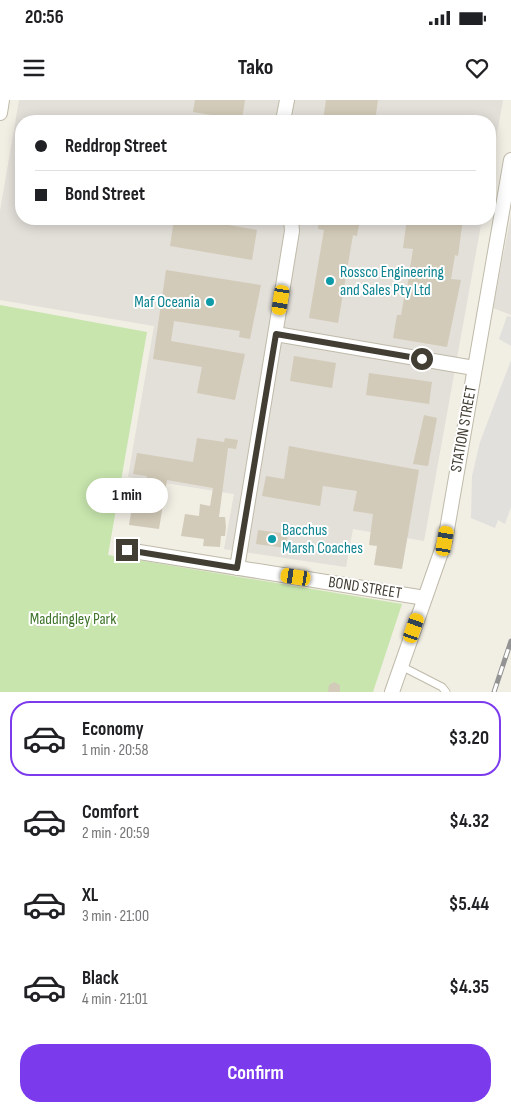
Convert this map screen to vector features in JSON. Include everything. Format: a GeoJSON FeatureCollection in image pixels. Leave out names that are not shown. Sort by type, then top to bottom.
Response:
{"type":"FeatureCollection","features":[{"type":"Feature","properties":{"kind":"street"},"geometry":{"type":"LineString","coordinates":[[0,113],[2,100]]}},
{"type":"Feature","properties":{"kind":"street"},"geometry":{"type":"LineString","coordinates":[[284,115],[287,100]]}},
{"type":"Feature","properties":{"kind":"street","name":"STATION STREET"},"geometry":{"type":"LineString","coordinates":[[392,692],[445,541],[511,160]]}},
{"type":"Feature","properties":{"kind":"street"},"geometry":{"type":"LineString","coordinates":[[237,568],[276,334],[292,231],[291,225]]}},
{"type":"Feature","properties":{"kind":"street"},"geometry":{"type":"LineString","coordinates":[[276,334],[474,368]]}},
{"type":"Feature","properties":{"kind":"street","name":"BOND STREET"},"geometry":{"type":"LineString","coordinates":[[127,550],[425,598]]}},
{"type":"Feature","properties":{"kind":"lane"},"geometry":{"type":"LineString","coordinates":[[401,666],[437,685],[446,692]]}},
{"type":"Feature","properties":{"kind":"shaded area"},"geometry":{"type":"Polygon","coordinates":[[[19,100],[503,100],[496,139],[496,115],[16,115],[19,100]]]}},
{"type":"Feature","properties":{"kind":"shaded area"},"geometry":{"type":"Polygon","coordinates":[[[15,123],[15,225],[481,225],[424,541],[353,529],[346,567],[224,549],[234,494],[128,477],[154,326],[0,300],[0,211],[15,123]]]}},
{"type":"Feature","properties":{"kind":"shaded area"},"geometry":{"type":"Polygon","coordinates":[[[511,215],[511,315],[493,308],[511,215]]]}},
{"type":"Feature","properties":{"kind":"shaded area"},"geometry":{"type":"Polygon","coordinates":[[[507,316],[511,317],[511,346],[499,339],[507,316]]]}},
{"type":"Feature","properties":{"kind":"shaded area"},"geometry":{"type":"Polygon","coordinates":[[[511,360],[511,507],[505,524],[498,520],[495,528],[471,518],[472,476],[480,442],[511,360]]]}},
{"type":"Feature","properties":{"kind":"green space","name":"Maddingley Park"},"geometry":{"type":"Polygon","coordinates":[[[0,305],[147,332],[108,555],[402,604],[373,692],[0,692],[0,305]]]}},
{"type":"Feature","properties":{"kind":"building"},"geometry":{"type":"Polygon","coordinates":[[[195,100],[245,100],[243,115],[211,115],[193,112],[195,100]]]}},
{"type":"Feature","properties":{"kind":"building"},"geometry":{"type":"Polygon","coordinates":[[[326,100],[378,100],[376,115],[324,115],[326,100]]]}},
{"type":"Feature","properties":{"kind":"building"},"geometry":{"type":"Polygon","coordinates":[[[173,225],[228,225],[257,230],[252,260],[170,246],[173,225]]]}},
{"type":"Feature","properties":{"kind":"building","name":"Rossco Engineering and Sales Pty Ltd"},"geometry":{"type":"Polygon","coordinates":[[[318,225],[359,225],[357,236],[353,235],[338,323],[309,318],[324,230],[318,229],[318,225]]]}},
{"type":"Feature","properties":{"kind":"building"},"geometry":{"type":"Polygon","coordinates":[[[406,225],[462,225],[458,256],[455,255],[451,279],[461,280],[447,347],[393,338],[397,315],[401,315],[413,249],[403,248],[406,225]]]}},
{"type":"Feature","properties":{"kind":"building"},"geometry":{"type":"Polygon","coordinates":[[[166,270],[261,285],[250,339],[239,337],[240,331],[174,321],[171,341],[245,354],[235,400],[197,393],[202,367],[153,359],[166,270]]]}},
{"type":"Feature","properties":{"kind":"building"},"geometry":{"type":"Polygon","coordinates":[[[294,356],[336,363],[332,388],[290,381],[294,356]]]}},
{"type":"Feature","properties":{"kind":"building"},"geometry":{"type":"Polygon","coordinates":[[[369,373],[432,382],[429,404],[366,395],[369,373]]]}},
{"type":"Feature","properties":{"kind":"building"},"geometry":{"type":"Polygon","coordinates":[[[424,415],[437,418],[428,466],[413,464],[424,415]]]}},
{"type":"Feature","properties":{"kind":"building"},"geometry":{"type":"Polygon","coordinates":[[[197,438],[224,442],[225,438],[238,440],[236,449],[228,448],[219,517],[225,517],[226,527],[225,536],[221,536],[220,547],[203,546],[204,539],[181,536],[185,514],[199,516],[200,504],[210,506],[213,488],[167,480],[159,529],[129,525],[133,501],[143,502],[147,476],[133,474],[137,453],[193,462],[197,438]]]}},
{"type":"Feature","properties":{"kind":"building"},"geometry":{"type":"Polygon","coordinates":[[[289,446],[419,470],[402,569],[374,565],[377,546],[369,545],[373,514],[353,511],[357,491],[323,486],[320,506],[262,496],[266,476],[284,479],[289,446]]]}},
{"type":"Feature","properties":{"kind":"building","name":"Bacchus Marsh Coaches"},"geometry":{"type":"Polygon","coordinates":[[[258,530],[288,534],[286,548],[256,544],[258,530]]]}},
{"type":"Feature","properties":{"kind":"building"},"geometry":{"type":"Polygon","coordinates":[[[37,617],[41,617],[44,622],[41,627],[37,627],[34,624],[34,620],[37,617]]]}},
{"type":"Feature","properties":{"kind":"building"},"geometry":{"type":"Polygon","coordinates":[[[334,682],[340,685],[340,692],[328,692],[329,685],[334,682]]]}},
{"type":"Feature","properties":{"kind":"railway"},"geometry":{"type":"LineString","coordinates":[[494,692],[511,641]]}},
{"type":"Feature","properties":{"kind":"place","name":"Rossco Engineering and Sales Pty Ltd"},"geometry":{"type":"Point","coordinates":[330,281]}},
{"type":"Feature","properties":{"kind":"place","name":"Maf Oceania"},"geometry":{"type":"Point","coordinates":[210,302]}},
{"type":"Feature","properties":{"kind":"place","name":"Bacchus Marsh Coaches"},"geometry":{"type":"Point","coordinates":[272,539]}},
{"type":"Feature","properties":{"kind":"route"},"geometry":{"type":"LineString","coordinates":[[127,550],[237,568],[276,334],[422,359]]}}]}
